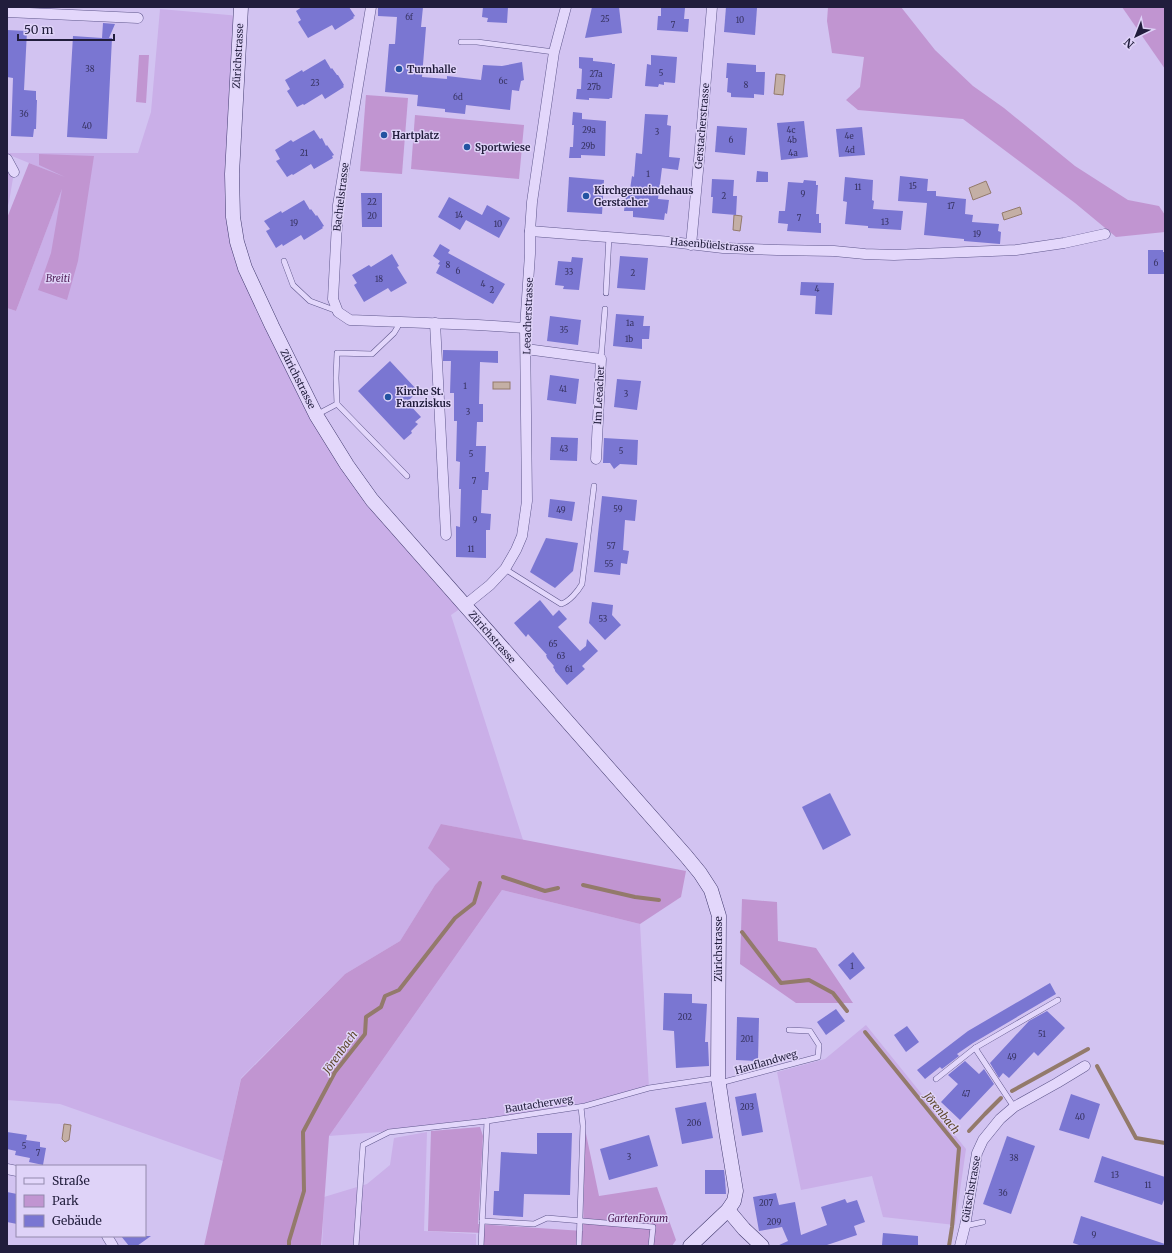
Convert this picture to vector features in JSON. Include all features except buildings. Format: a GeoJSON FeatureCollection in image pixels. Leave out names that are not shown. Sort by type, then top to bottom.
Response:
{"type":"FeatureCollection","features":[{"type":"Feature","properties":{"kind":"main road","name":"Zürichstrasse"},"geometry":{"type":"LineString","coordinates":[[241,7],[232,174],[233,217],[237,242],[245,268],[316,415],[347,465],[372,500],[686,856],[700,873],[711,890],[719,916],[719,1080],[736,1191],[734,1200],[728,1210]]}},
{"type":"Feature","properties":{"kind":"main road"},"geometry":{"type":"LineString","coordinates":[[690,1246],[728,1210],[762,1246]]}},
{"type":"Feature","properties":{"kind":"street","name":"Bachtelstrasse"},"geometry":{"type":"LineString","coordinates":[[338,312],[333,299],[338,205],[371,7]]}},
{"type":"Feature","properties":{"kind":"street","name":"Leeacherstrasse"},"geometry":{"type":"LineString","coordinates":[[464,606],[490,585],[505,569],[522,536],[527,501],[526,328],[532,202],[554,52],[566,7]]}},
{"type":"Feature","properties":{"kind":"street","name":"Gerstacherstrasse"},"geometry":{"type":"LineString","coordinates":[[691,245],[712,7]]}},
{"type":"Feature","properties":{"kind":"street"},"geometry":{"type":"LineString","coordinates":[[7,12],[112,15],[138,18]]}},
{"type":"Feature","properties":{"kind":"street"},"geometry":{"type":"LineString","coordinates":[[7,159],[14,172]]}},
{"type":"Feature","properties":{"kind":"street","name":"Hasenbüelstrasse"},"geometry":{"type":"LineString","coordinates":[[530,231],[610,236],[723,248],[834,251],[894,255],[1016,250],[1064,244],[1105,234]]}},
{"type":"Feature","properties":{"kind":"street"},"geometry":{"type":"LineString","coordinates":[[338,312],[350,320],[526,328]]}},
{"type":"Feature","properties":{"kind":"street"},"geometry":{"type":"LineString","coordinates":[[435,323],[446,535]]}},
{"type":"Feature","properties":{"kind":"street","name":"Im Leeacher"},"geometry":{"type":"LineString","coordinates":[[526,349],[601,358],[596,459]]}},
{"type":"Feature","properties":{"kind":"street","name":"Gütschstrasse"},"geometry":{"type":"LineString","coordinates":[[960,1246],[965,1226],[977,1153],[983,1140],[1000,1118],[1014,1107],[1085,1066]]}},
{"type":"Feature","properties":{"kind":"street"},"geometry":{"type":"LineString","coordinates":[[108,1237],[114,1246]]}},
{"type":"Feature","properties":{"kind":"lane"},"geometry":{"type":"LineString","coordinates":[[461,42],[477,42],[554,52]]}},
{"type":"Feature","properties":{"kind":"lane"},"geometry":{"type":"LineString","coordinates":[[606,293],[610,236]]}},
{"type":"Feature","properties":{"kind":"lane"},"geometry":{"type":"LineString","coordinates":[[284,261],[293,285],[310,301],[338,312]]}},
{"type":"Feature","properties":{"kind":"lane"},"geometry":{"type":"LineString","coordinates":[[601,358],[605,309]]}},
{"type":"Feature","properties":{"kind":"lane"},"geometry":{"type":"LineString","coordinates":[[400,323],[394,333],[372,354],[337,353],[337,404],[407,476]]}},
{"type":"Feature","properties":{"kind":"lane"},"geometry":{"type":"LineString","coordinates":[[316,415],[337,404]]}},
{"type":"Feature","properties":{"kind":"lane"},"geometry":{"type":"LineString","coordinates":[[505,569],[560,604],[565,603],[582,584],[594,486]]}},
{"type":"Feature","properties":{"kind":"lane"},"geometry":{"type":"LineString","coordinates":[[936,1079],[975,1048],[1058,1000]]}},
{"type":"Feature","properties":{"kind":"lane","name":"Hauflandweg"},"geometry":{"type":"LineString","coordinates":[[719,1080],[818,1056],[819,1045],[810,1031],[789,1030]]}},
{"type":"Feature","properties":{"kind":"lane"},"geometry":{"type":"LineString","coordinates":[[975,1048],[1014,1107]]}},
{"type":"Feature","properties":{"kind":"lane","name":"Bautacherweg"},"geometry":{"type":"LineString","coordinates":[[356,1246],[363,1145],[389,1132],[487,1121],[581,1107],[650,1088],[719,1080]]}},
{"type":"Feature","properties":{"kind":"lane"},"geometry":{"type":"LineString","coordinates":[[579,1246],[583,1126],[581,1107]]}},
{"type":"Feature","properties":{"kind":"lane"},"geometry":{"type":"LineString","coordinates":[[481,1246],[487,1121]]}},
{"type":"Feature","properties":{"kind":"lane"},"geometry":{"type":"LineString","coordinates":[[482,1221],[534,1224],[547,1218],[653,1227],[651,1246]]}},
{"type":"Feature","properties":{"kind":"lane"},"geometry":{"type":"LineString","coordinates":[[965,1226],[983,1222]]}},
{"type":"Feature","properties":{"kind":"green space"},"geometry":{"type":"Polygon","coordinates":[[[828,7],[901,7],[935,50],[973,86],[1004,108],[1075,166],[1128,200],[1159,206],[1165,215],[1165,232],[1116,237],[1075,203],[963,119],[858,110],[846,100],[860,87],[864,57],[832,53],[827,21],[828,7]]]}},
{"type":"Feature","properties":{"kind":"green space"},"geometry":{"type":"Polygon","coordinates":[[[1122,7],[1165,7],[1165,69],[1122,7]]]}},
{"type":"Feature","properties":{"kind":"green space","name":"Breiti"},"geometry":{"type":"Polygon","coordinates":[[[160,9],[240,16],[237,242],[347,465],[464,606],[451,615],[523,840],[441,824],[451,869],[435,885],[400,941],[345,974],[241,1078],[223,1161],[60,1104],[7,1100],[7,308],[16,311],[66,178],[7,153],[138,153],[151,112],[160,9]]]}},
{"type":"Feature","properties":{"kind":"green space"},"geometry":{"type":"Polygon","coordinates":[[[139,55],[149,55],[146,103],[136,102],[139,55]]]}},
{"type":"Feature","properties":{"kind":"green space","name":"Hartplatz"},"geometry":{"type":"Polygon","coordinates":[[[366,95],[408,98],[402,174],[360,171],[366,95]]]}},
{"type":"Feature","properties":{"kind":"green space","name":"Sportwiese"},"geometry":{"type":"Polygon","coordinates":[[[415,115],[524,125],[519,179],[411,169],[415,115]]]}},
{"type":"Feature","properties":{"kind":"green space","name":"Breiti"},"geometry":{"type":"Polygon","coordinates":[[[39,154],[94,156],[78,261],[67,300],[38,290],[51,253],[62,189],[16,311],[7,308],[7,218],[29,163],[65,177],[39,165],[39,154]]]}},
{"type":"Feature","properties":{"kind":"green space"},"geometry":{"type":"Polygon","coordinates":[[[7,159],[14,172],[7,209],[7,159]]]}},
{"type":"Feature","properties":{"kind":"green space"},"geometry":{"type":"Polygon","coordinates":[[[441,824],[686,871],[681,897],[640,924],[502,890],[329,1136],[321,1246],[204,1246],[241,1079],[345,974],[400,941],[435,885],[450,869],[428,848],[441,824]]]}},
{"type":"Feature","properties":{"kind":"green space"},"geometry":{"type":"Polygon","coordinates":[[[502,890],[640,924],[649,1088],[598,1103],[430,1128],[329,1136],[502,890]]]}},
{"type":"Feature","properties":{"kind":"green space"},"geometry":{"type":"Polygon","coordinates":[[[742,899],[777,902],[778,941],[816,948],[853,1003],[796,1003],[740,964],[742,899]]]}},
{"type":"Feature","properties":{"kind":"green space"},"geometry":{"type":"Polygon","coordinates":[[[866,1025],[966,1149],[955,1225],[883,1217],[872,1176],[801,1190],[777,1072],[825,1059],[866,1025]]]}},
{"type":"Feature","properties":{"kind":"green space","name":"GartenForum"},"geometry":{"type":"Polygon","coordinates":[[[480,1127],[483,1136],[478,1224],[583,1231],[585,1129],[599,1196],[657,1187],[676,1240],[672,1246],[484,1246],[484,1233],[428,1231],[431,1131],[480,1127]]]}},
{"type":"Feature","properties":{"kind":"green space"},"geometry":{"type":"Polygon","coordinates":[[[427,1132],[424,1231],[476,1234],[476,1246],[322,1246],[324,1197],[367,1184],[390,1165],[394,1138],[427,1132]]]}},
{"type":"Feature","properties":{"kind":"shaded area"},"geometry":{"type":"Polygon","coordinates":[[[776,74],[785,75],[783,95],[774,94],[776,74]]]}},
{"type":"Feature","properties":{"kind":"shaded area"},"geometry":{"type":"Polygon","coordinates":[[[986,181],[991,193],[973,200],[969,188],[986,181]]]}},
{"type":"Feature","properties":{"kind":"shaded area"},"geometry":{"type":"Polygon","coordinates":[[[1020,207],[1022,214],[1004,220],[1002,213],[1020,207]]]}},
{"type":"Feature","properties":{"kind":"shaded area"},"geometry":{"type":"Polygon","coordinates":[[[734,215],[742,216],[740,231],[733,230],[734,215]]]}},
{"type":"Feature","properties":{"kind":"shaded area"},"geometry":{"type":"Polygon","coordinates":[[[493,382],[510,382],[510,389],[493,389],[493,382]]]}},
{"type":"Feature","properties":{"kind":"shaded area"},"geometry":{"type":"Polygon","coordinates":[[[64,1124],[71,1125],[69,1140],[65,1142],[62,1139],[64,1124]]]}},
{"type":"Feature","properties":{"kind":"waterway","name":"Jörenbach"},"geometry":{"type":"LineString","coordinates":[[503,877],[545,891],[558,888]]}},
{"type":"Feature","properties":{"kind":"waterway","name":"Jörenbach"},"geometry":{"type":"LineString","coordinates":[[289,1246],[289,1241],[304,1191],[303,1132],[335,1072],[365,1034],[366,1017],[381,1007],[385,996],[399,990],[455,918],[474,903],[480,883]]}},
{"type":"Feature","properties":{"kind":"waterway","name":"Jörenbach"},"geometry":{"type":"LineString","coordinates":[[583,885],[635,897],[659,900]]}},
{"type":"Feature","properties":{"kind":"waterway","name":"Jörenbach"},"geometry":{"type":"LineString","coordinates":[[742,932],[781,983],[809,980],[833,993],[847,1011]]}},
{"type":"Feature","properties":{"kind":"waterway","name":"Jörenbach"},"geometry":{"type":"LineString","coordinates":[[865,1032],[959,1148],[949,1246]]}},
{"type":"Feature","properties":{"kind":"waterway","name":"Jörenbach"},"geometry":{"type":"LineString","coordinates":[[1012,1091],[1088,1049]]}},
{"type":"Feature","properties":{"kind":"waterway","name":"Jörenbach"},"geometry":{"type":"LineString","coordinates":[[1097,1066],[1136,1138],[1165,1143]]}},
{"type":"Feature","properties":{"kind":"waterway","name":"Jörenbach"},"geometry":{"type":"LineString","coordinates":[[969,1131],[1001,1098]]}},
{"type":"Feature","properties":{"kind":"place","name":"Turnhalle"},"geometry":{"type":"Point","coordinates":[399,69]}},
{"type":"Feature","properties":{"kind":"place","name":"Hartplatz"},"geometry":{"type":"Point","coordinates":[384,135]}},
{"type":"Feature","properties":{"kind":"place","name":"Sportwiese"},"geometry":{"type":"Point","coordinates":[467,147]}},
{"type":"Feature","properties":{"kind":"place","name":"Kirchgemeindehaus Gerstacher"},"geometry":{"type":"Point","coordinates":[586,196]}},
{"type":"Feature","properties":{"kind":"place","name":"Kirche St. Franziskus"},"geometry":{"type":"Point","coordinates":[388,397]}}]}
